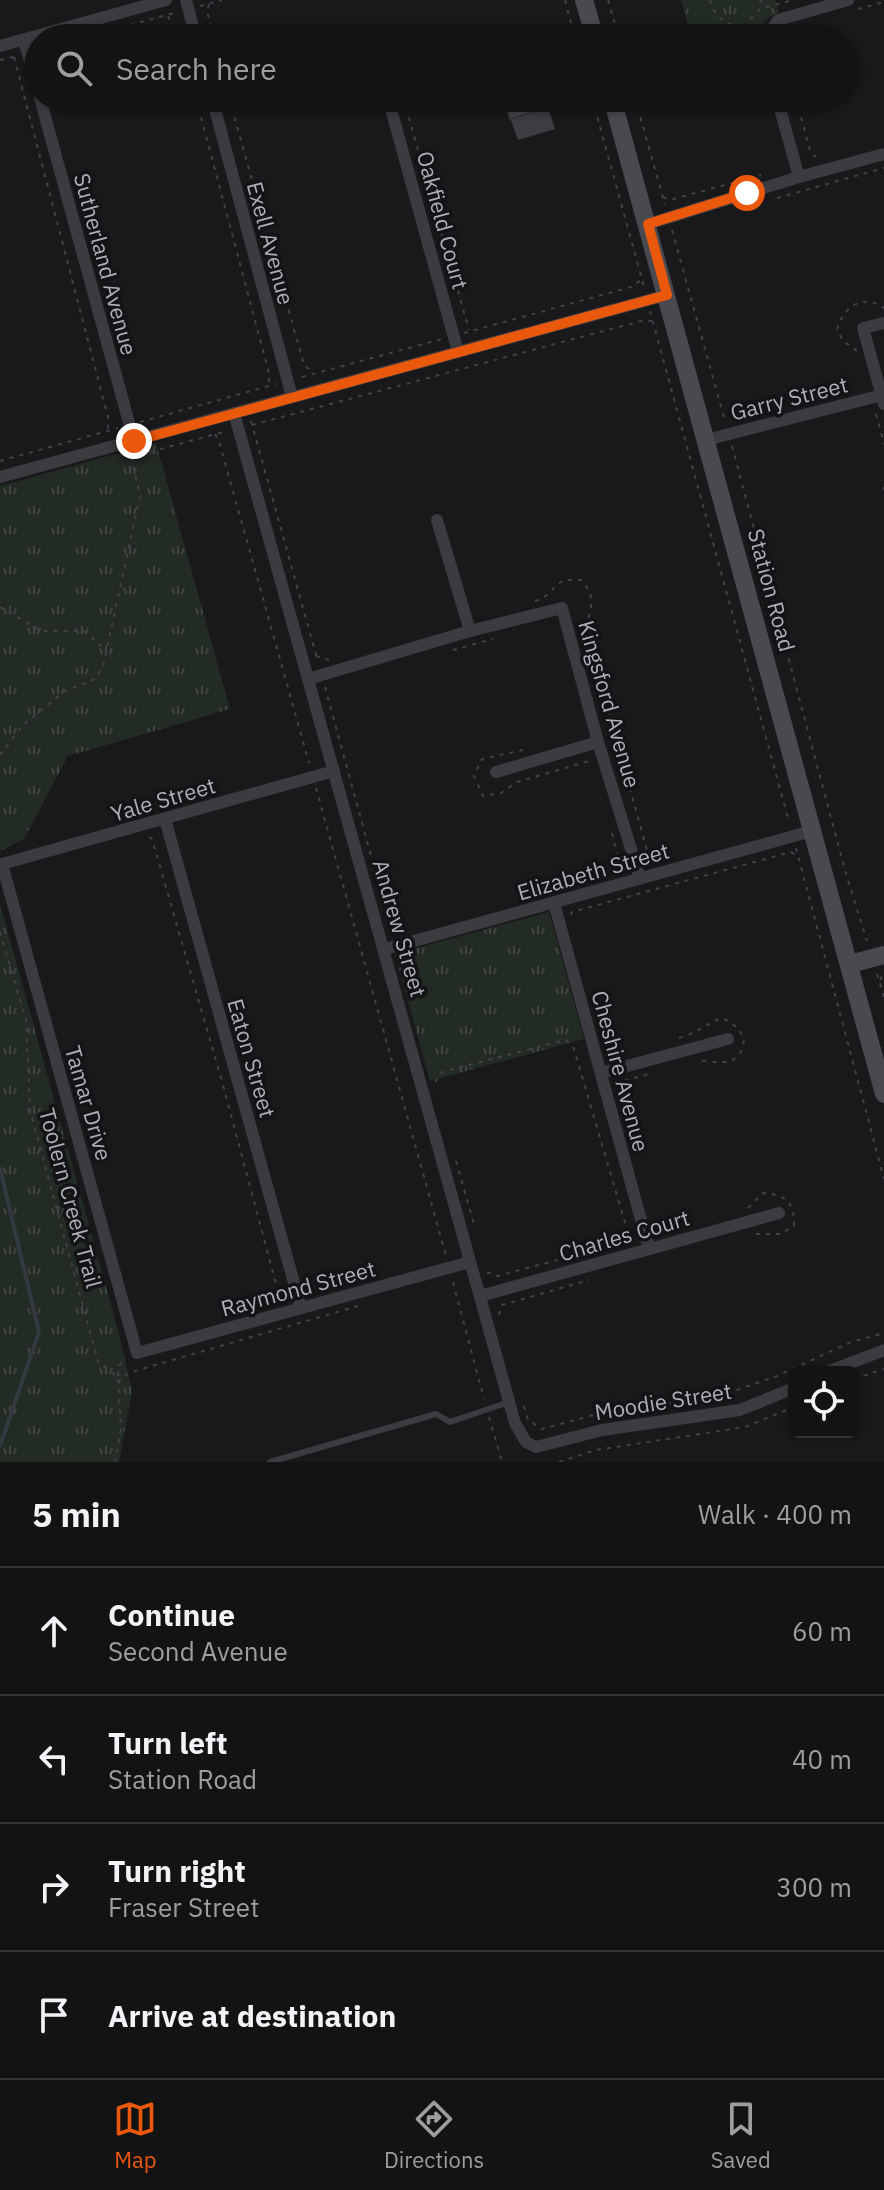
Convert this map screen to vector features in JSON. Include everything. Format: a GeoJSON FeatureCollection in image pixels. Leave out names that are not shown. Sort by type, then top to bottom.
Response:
{"type":"FeatureCollection","features":[{"type":"Feature","properties":{"kind":"street"},"geometry":{"type":"LineString","coordinates":[[81,24],[166,0]]}},
{"type":"Feature","properties":{"kind":"street"},"geometry":{"type":"LineString","coordinates":[[584,0],[591,24]]}},
{"type":"Feature","properties":{"kind":"street"},"geometry":{"type":"LineString","coordinates":[[775,24],[778,20],[848,0]]}},
{"type":"Feature","properties":{"kind":"street"},"geometry":{"type":"LineString","coordinates":[[0,46],[24,40]]}},
{"type":"Feature","properties":{"kind":"street","name":"Sutherland Avenue"},"geometry":{"type":"LineString","coordinates":[[44,112],[134,441]]}},
{"type":"Feature","properties":{"kind":"street","name":"Exell Avenue"},"geometry":{"type":"LineString","coordinates":[[216,112],[292,397]]}},
{"type":"Feature","properties":{"kind":"street","name":"Oakfield Court"},"geometry":{"type":"LineString","coordinates":[[392,112],[458,352]]}},
{"type":"Feature","properties":{"kind":"street","name":"Station Road"},"geometry":{"type":"LineString","coordinates":[[616,112],[884,1094]]}},
{"type":"Feature","properties":{"kind":"street"},"geometry":{"type":"LineString","coordinates":[[781,112],[797,171]]}},
{"type":"Feature","properties":{"kind":"street"},"geometry":{"type":"LineString","coordinates":[[648,224],[673,222],[797,171],[884,154]]}},
{"type":"Feature","properties":{"kind":"street"},"geometry":{"type":"LineString","coordinates":[[0,477],[667,295]]}},
{"type":"Feature","properties":{"kind":"street"},"geometry":{"type":"LineString","coordinates":[[883,400],[863,328],[884,323]]}},
{"type":"Feature","properties":{"kind":"street","name":"Garry Street"},"geometry":{"type":"LineString","coordinates":[[706,440],[883,400]]}},
{"type":"Feature","properties":{"kind":"street","name":"Andrew Street"},"geometry":{"type":"LineString","coordinates":[[234,413],[315,677],[334,771],[515,1423],[526,1442],[536,1447]]}},
{"type":"Feature","properties":{"kind":"street"},"geometry":{"type":"LineString","coordinates":[[437,520],[470,631]]}},
{"type":"Feature","properties":{"kind":"street","name":"Kingsford Avenue"},"geometry":{"type":"LineString","coordinates":[[315,677],[470,631],[562,608],[598,742],[639,872]]}},
{"type":"Feature","properties":{"kind":"street"},"geometry":{"type":"LineString","coordinates":[[496,772],[598,742]]}},
{"type":"Feature","properties":{"kind":"street","name":"Yale Street"},"geometry":{"type":"LineString","coordinates":[[2,864],[311,784],[334,771]]}},
{"type":"Feature","properties":{"kind":"street","name":"Eaton Street"},"geometry":{"type":"LineString","coordinates":[[166,824],[300,1303]]}},
{"type":"Feature","properties":{"kind":"street","name":"Elizabeth Street"},"geometry":{"type":"LineString","coordinates":[[385,949],[554,903],[639,872],[787,833],[812,831]]}},
{"type":"Feature","properties":{"kind":"street","name":"Tamar Drive"},"geometry":{"type":"LineString","coordinates":[[2,864],[137,1353]]}},
{"type":"Feature","properties":{"kind":"street","name":"Cheshire Avenue"},"geometry":{"type":"LineString","coordinates":[[554,903],[649,1249]]}},
{"type":"Feature","properties":{"kind":"street"},"geometry":{"type":"LineString","coordinates":[[850,964],[880,962]]}},
{"type":"Feature","properties":{"kind":"street"},"geometry":{"type":"LineString","coordinates":[[601,1073],[728,1039]]}},
{"type":"Feature","properties":{"kind":"street","name":"Charles Court"},"geometry":{"type":"LineString","coordinates":[[480,1296],[779,1213]]}},
{"type":"Feature","properties":{"kind":"street","name":"Raymond Street"},"geometry":{"type":"LineString","coordinates":[[137,1353],[444,1263],[470,1262]]}},
{"type":"Feature","properties":{"kind":"street"},"geometry":{"type":"LineString","coordinates":[[843,1366],[884,1350]]}},
{"type":"Feature","properties":{"kind":"street","name":"Moodie Street"},"geometry":{"type":"LineString","coordinates":[[536,1447],[602,1430],[740,1410],[788,1390]]}},
{"type":"Feature","properties":{"kind":"street"},"geometry":{"type":"LineString","coordinates":[[533,1462],[536,1447]]}},
{"type":"Feature","properties":{"kind":"lane"},"geometry":{"type":"LineString","coordinates":[[270,1462],[436,1414],[450,1422],[509,1402]]}},
{"type":"Feature","properties":{"kind":"path"},"geometry":{"type":"LineString","coordinates":[[134,24],[168,15],[187,5],[222,0]]}},
{"type":"Feature","properties":{"kind":"path"},"geometry":{"type":"LineString","coordinates":[[565,0],[571,24]]}},
{"type":"Feature","properties":{"kind":"path"},"geometry":{"type":"LineString","coordinates":[[608,0],[615,24]]}},
{"type":"Feature","properties":{"kind":"path"},"geometry":{"type":"LineString","coordinates":[[710,0],[715,13],[728,24]]}},
{"type":"Feature","properties":{"kind":"path"},"geometry":{"type":"LineString","coordinates":[[759,0],[770,6]]}},
{"type":"Feature","properties":{"kind":"path"},"geometry":{"type":"LineString","coordinates":[[748,24],[756,11],[793,0]]}},
{"type":"Feature","properties":{"kind":"path"},"geometry":{"type":"LineString","coordinates":[[209,3],[207,11],[210,24]]}},
{"type":"Feature","properties":{"kind":"path"},"geometry":{"type":"LineString","coordinates":[[168,15],[172,24]]}},
{"type":"Feature","properties":{"kind":"path"},"geometry":{"type":"LineString","coordinates":[[14,57],[24,95]]}},
{"type":"Feature","properties":{"kind":"path"},"geometry":{"type":"LineString","coordinates":[[28,112],[109,421],[107,431]]}},
{"type":"Feature","properties":{"kind":"path"},"geometry":{"type":"LineString","coordinates":[[200,112],[270,377],[267,386]]}},
{"type":"Feature","properties":{"kind":"path"},"geometry":{"type":"LineString","coordinates":[[233,112],[304,365],[315,373]]}},
{"type":"Feature","properties":{"kind":"path"},"geometry":{"type":"LineString","coordinates":[[408,112],[470,331]]}},
{"type":"Feature","properties":{"kind":"path"},"geometry":{"type":"LineString","coordinates":[[596,112],[789,823],[787,833],[798,857],[884,1179]]}},
{"type":"Feature","properties":{"kind":"path"},"geometry":{"type":"LineString","coordinates":[[639,112],[662,196],[673,222],[672,233],[792,665],[846,874],[880,962],[879,981],[884,997]]}},
{"type":"Feature","properties":{"kind":"path"},"geometry":{"type":"LineString","coordinates":[[797,171],[819,159],[811,154],[800,112]]}},
{"type":"Feature","properties":{"kind":"path"},"geometry":{"type":"LineString","coordinates":[[767,201],[884,168]]}},
{"type":"Feature","properties":{"kind":"path"},"geometry":{"type":"LineString","coordinates":[[662,196],[670,200],[768,173]]}},
{"type":"Feature","properties":{"kind":"path"},"geometry":{"type":"LineString","coordinates":[[672,233],[673,222]]}},
{"type":"Feature","properties":{"kind":"path"},"geometry":{"type":"LineString","coordinates":[[0,461],[631,287],[642,279]]}},
{"type":"Feature","properties":{"kind":"path"},"geometry":{"type":"LineString","coordinates":[[252,425],[641,321],[653,321]]}},
{"type":"Feature","properties":{"kind":"path"},"geometry":{"type":"LineString","coordinates":[[243,393],[316,656],[315,677],[380,887]]}},
{"type":"Feature","properties":{"kind":"path"},"geometry":{"type":"LineString","coordinates":[[0,755],[23,725],[65,691],[95,679],[103,666],[140,496],[131,457],[239,428]]}},
{"type":"Feature","properties":{"kind":"path"},"geometry":{"type":"LineString","coordinates":[[215,434],[311,784],[318,793],[445,1252],[444,1263],[502,1462]]}},
{"type":"Feature","properties":{"kind":"path"},"geometry":{"type":"LineString","coordinates":[[533,602],[546,598],[555,585],[566,578],[581,580],[590,590],[592,602],[586,627],[650,863],[661,860]]}},
{"type":"Feature","properties":{"kind":"path"},"geometry":{"type":"LineString","coordinates":[[0,607],[41,631],[84,631],[107,651]]}},
{"type":"Feature","properties":{"kind":"path"},"geometry":{"type":"LineString","coordinates":[[445,652],[505,636]]}},
{"type":"Feature","properties":{"kind":"path"},"geometry":{"type":"LineString","coordinates":[[316,656],[328,660]]}},
{"type":"Feature","properties":{"kind":"path"},"geometry":{"type":"LineString","coordinates":[[525,750],[482,759],[474,776],[483,796],[501,793],[517,782],[589,761],[597,769]]}},
{"type":"Feature","properties":{"kind":"path"},"geometry":{"type":"LineString","coordinates":[[311,784],[318,793]]}},
{"type":"Feature","properties":{"kind":"path"},"geometry":{"type":"LineString","coordinates":[[610,822],[619,863],[616,873],[639,872]]}},
{"type":"Feature","properties":{"kind":"path"},"geometry":{"type":"LineString","coordinates":[[166,824],[147,835],[152,839],[223,1085],[276,1284],[276,1305],[300,1303]]}},
{"type":"Feature","properties":{"kind":"path"},"geometry":{"type":"LineString","coordinates":[[568,921],[572,912],[791,852],[798,857]]}},
{"type":"Feature","properties":{"kind":"path","name":"Toolern Creek Trail"},"geometry":{"type":"LineString","coordinates":[[0,932],[26,1020],[30,1110],[98,1362],[118,1377]]}},
{"type":"Feature","properties":{"kind":"path"},"geometry":{"type":"LineString","coordinates":[[879,981],[880,962]]}},
{"type":"Feature","properties":{"kind":"path"},"geometry":{"type":"LineString","coordinates":[[668,1041],[696,1033],[722,1018],[736,1025],[742,1034],[743,1047],[739,1055],[730,1061],[695,1061]]}},
{"type":"Feature","properties":{"kind":"path"},"geometry":{"type":"LineString","coordinates":[[434,1083],[442,1072],[566,1040],[574,1049],[628,1233],[623,1244]]}},
{"type":"Feature","properties":{"kind":"path"},"geometry":{"type":"LineString","coordinates":[[616,1092],[620,1082],[650,1074]]}},
{"type":"Feature","properties":{"kind":"path"},"geometry":{"type":"LineString","coordinates":[[746,1210],[763,1193],[777,1194],[787,1200],[794,1211],[794,1226],[780,1234],[749,1233]]}},
{"type":"Feature","properties":{"kind":"path"},"geometry":{"type":"LineString","coordinates":[[444,1263],[445,1252]]}},
{"type":"Feature","properties":{"kind":"path"},"geometry":{"type":"LineString","coordinates":[[487,1272],[497,1276],[581,1254]]}},
{"type":"Feature","properties":{"kind":"path"},"geometry":{"type":"LineString","coordinates":[[498,1314],[502,1305],[591,1279]]}},
{"type":"Feature","properties":{"kind":"path"},"geometry":{"type":"LineString","coordinates":[[118,1384],[128,1373],[365,1304]]}},
{"type":"Feature","properties":{"kind":"path"},"geometry":{"type":"LineString","coordinates":[[524,1405],[528,1420],[542,1429],[609,1411],[691,1401],[753,1385],[851,1342],[884,1333]]}},
{"type":"Feature","properties":{"kind":"path"},"geometry":{"type":"LineString","coordinates":[[115,1462],[121,1429],[119,1366],[127,1355],[137,1353]]}},
{"type":"Feature","properties":{"kind":"path"},"geometry":{"type":"LineString","coordinates":[[860,1377],[884,1369]]}},
{"type":"Feature","properties":{"kind":"path"},"geometry":{"type":"LineString","coordinates":[[559,1462],[596,1450],[745,1427],[788,1409]]}},
{"type":"Feature","properties":{"kind":"green space"},"geometry":{"type":"Polygon","coordinates":[[[681,0],[775,0],[778,12],[763,24],[688,24],[681,0]]]}},
{"type":"Feature","properties":{"kind":"green space"},"geometry":{"type":"Polygon","coordinates":[[[156,443],[230,709],[68,756],[24,839],[0,851],[0,486],[156,443]]]}},
{"type":"Feature","properties":{"kind":"green space"},"geometry":{"type":"Polygon","coordinates":[[[0,904],[119,1334],[132,1392],[119,1462],[0,1462],[0,904]]]}},
{"type":"Feature","properties":{"kind":"green space"},"geometry":{"type":"Polygon","coordinates":[[[549,912],[584,1039],[430,1081],[395,954],[549,912]]]}},
{"type":"Feature","properties":{"kind":"building"},"geometry":{"type":"Polygon","coordinates":[[[508,112],[534,112],[510,119],[508,112]]]}},
{"type":"Feature","properties":{"kind":"waterway"},"geometry":{"type":"LineString","coordinates":[[0,1168],[39,1332],[0,1446]]}},
{"type":"Feature","properties":{"kind":"route"},"geometry":{"type":"LineString","coordinates":[[134,441],[667,295],[648,224],[747,193]]}}]}
